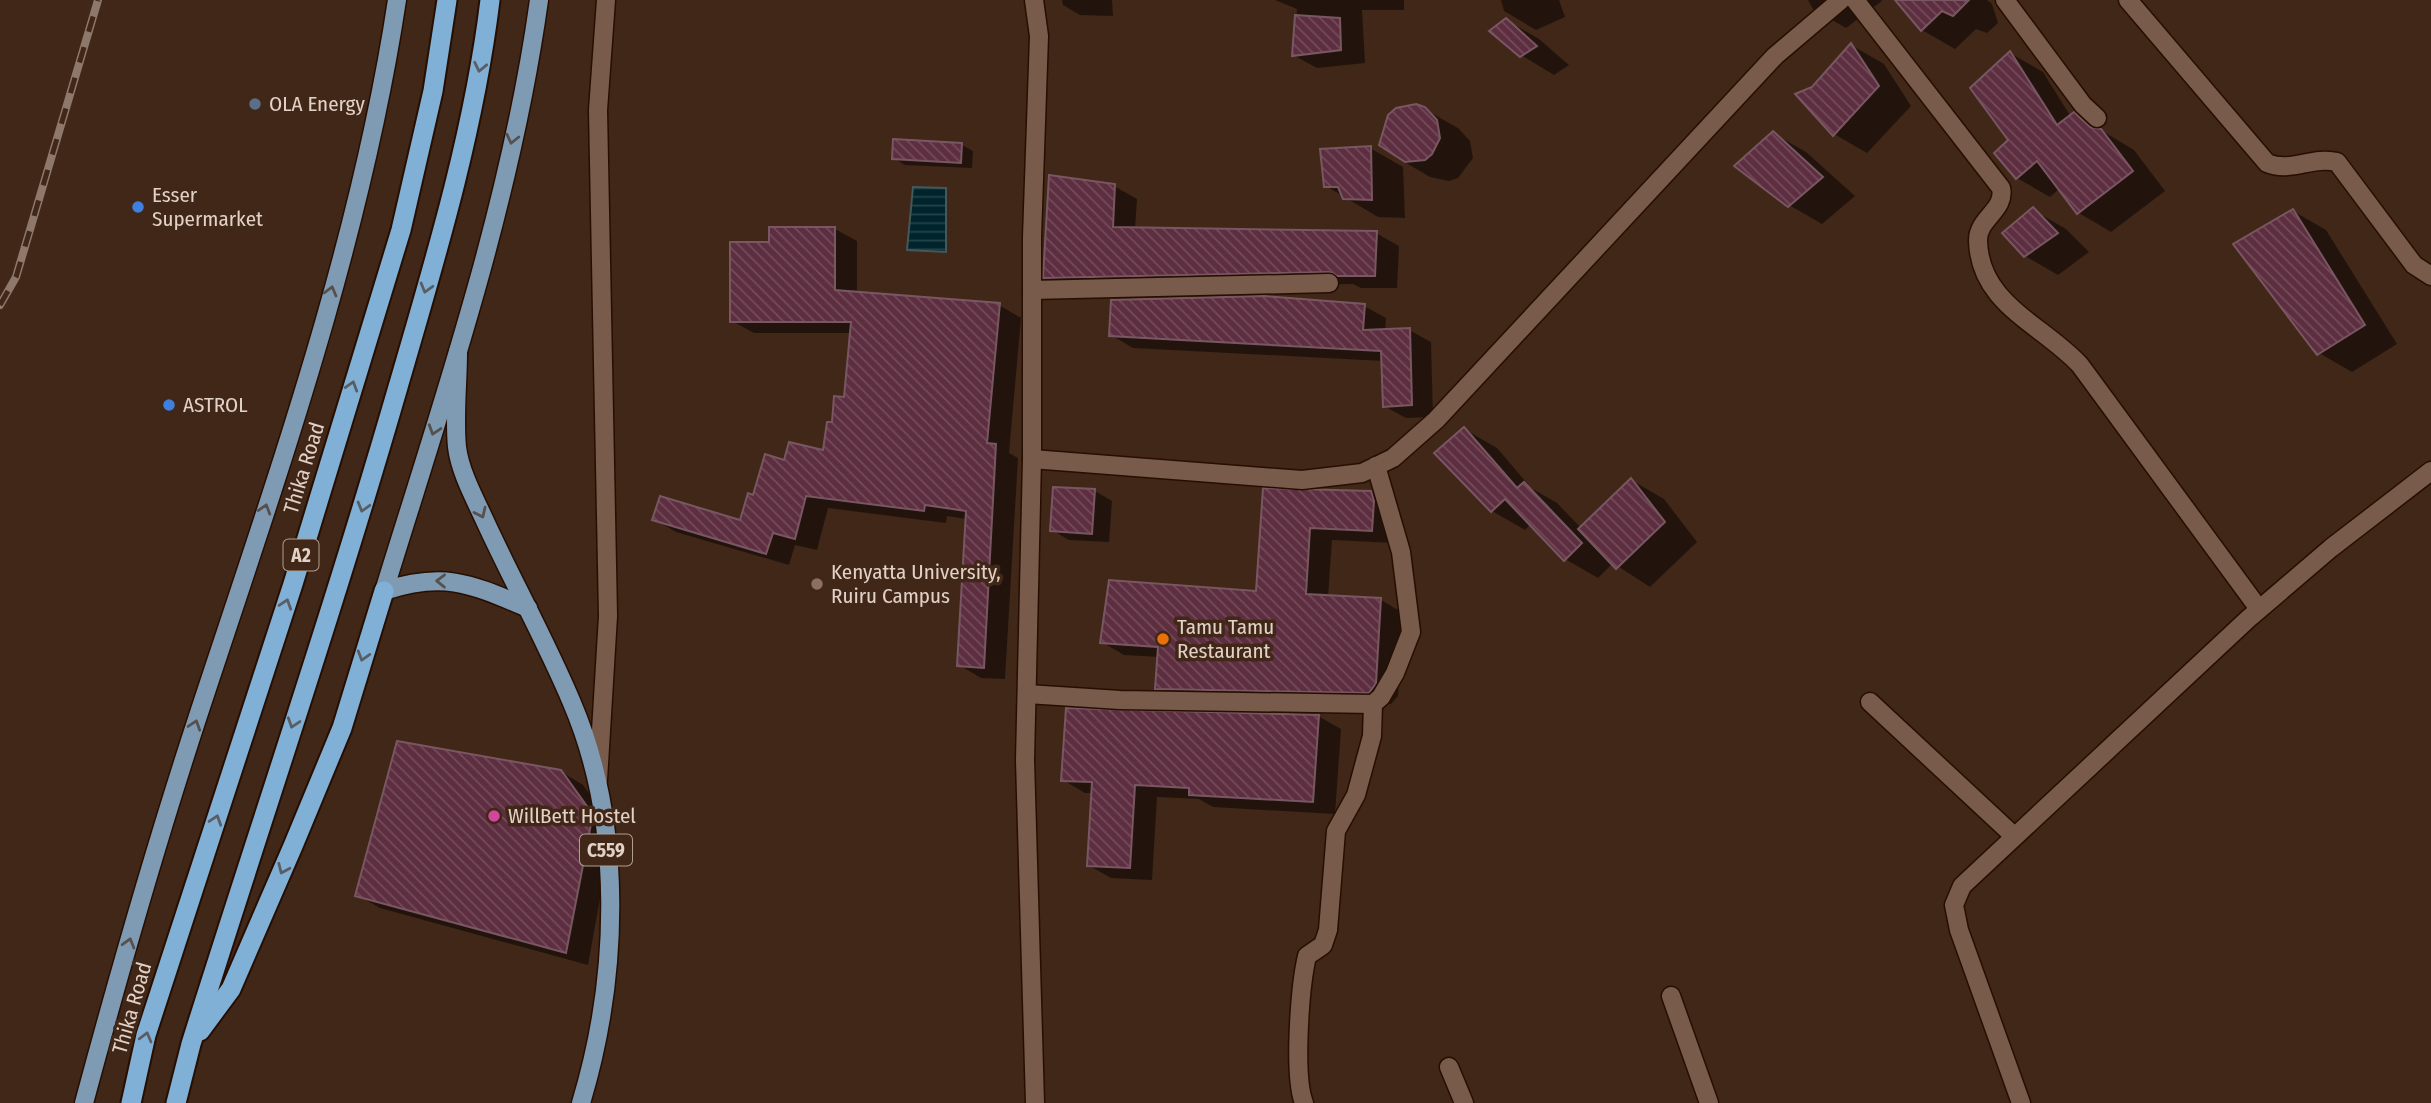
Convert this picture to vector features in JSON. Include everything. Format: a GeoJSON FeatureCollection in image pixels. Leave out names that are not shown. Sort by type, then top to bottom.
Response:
{"type":"FeatureCollection","features":[{"type":"Feature","properties":{"kind":"highway","name":"Thika Road"},"geometry":{"type":"LineString","coordinates":[[131,1103],[146,1035],[293,584],[401,230],[433,91],[447,0]]}},
{"type":"Feature","properties":{"kind":"highway","name":"A2"},"geometry":{"type":"LineString","coordinates":[[176,1103],[191,1044],[350,552],[405,365],[453,194],[485,44],[491,0]]}},
{"type":"Feature","properties":{"kind":"highway"},"geometry":{"type":"LineString","coordinates":[[191,1044],[231,989],[293,846],[341,727],[384,591]]}},
{"type":"Feature","properties":{"kind":"main road","name":"Thika Road"},"geometry":{"type":"LineString","coordinates":[[84,1103],[158,840],[318,342],[386,72],[397,0]]}},
{"type":"Feature","properties":{"kind":"main road"},"geometry":{"type":"LineString","coordinates":[[384,591],[458,352],[493,222],[521,99],[539,0]]}},
{"type":"Feature","properties":{"kind":"main road"},"geometry":{"type":"LineString","coordinates":[[458,352],[457,449],[471,492],[528,608]]}},
{"type":"Feature","properties":{"kind":"main road"},"geometry":{"type":"LineString","coordinates":[[384,591],[415,581],[449,580],[480,588],[528,608]]}},
{"type":"Feature","properties":{"kind":"main road","name":"C559"},"geometry":{"type":"LineString","coordinates":[[528,608],[573,704],[589,747],[606,831],[609,912],[605,1002],[582,1103]]}},
{"type":"Feature","properties":{"kind":"street"},"geometry":{"type":"LineString","coordinates":[[597,783],[608,616],[598,110],[606,0]]}},
{"type":"Feature","properties":{"kind":"street"},"geometry":{"type":"LineString","coordinates":[[1034,0],[1039,36],[1025,760],[1035,1103]]}},
{"type":"Feature","properties":{"kind":"street"},"geometry":{"type":"LineString","coordinates":[[1032,459],[1302,480],[1362,473],[1393,458],[1437,420],[1775,56],[1841,0]]}},
{"type":"Feature","properties":{"kind":"street"},"geometry":{"type":"LineString","coordinates":[[1855,0],[2001,188],[2000,204],[1979,232],[1978,242],[1989,285],[1999,298],[2059,342],[2080,365],[2259,610]]}},
{"type":"Feature","properties":{"kind":"street"},"geometry":{"type":"LineString","coordinates":[[2005,0],[2083,105],[2097,118]]}},
{"type":"Feature","properties":{"kind":"street"},"geometry":{"type":"LineString","coordinates":[[2128,0],[2267,163],[2282,169],[2321,158],[2337,162],[2414,265],[2431,276]]}},
{"type":"Feature","properties":{"kind":"street"},"geometry":{"type":"LineString","coordinates":[[1032,290],[1329,283]]}},
{"type":"Feature","properties":{"kind":"street"},"geometry":{"type":"LineString","coordinates":[[1027,694],[1120,700],[1373,704],[1381,697],[1395,673],[1411,632],[1401,552],[1377,466]]}},
{"type":"Feature","properties":{"kind":"street"},"geometry":{"type":"LineString","coordinates":[[2021,1103],[1959,930],[1954,905],[1962,886],[2259,610],[2331,548],[2431,471]]}},
{"type":"Feature","properties":{"kind":"street"},"geometry":{"type":"LineString","coordinates":[[1870,702],[2014,836]]}},
{"type":"Feature","properties":{"kind":"street"},"geometry":{"type":"LineString","coordinates":[[1304,1103],[1300,1094],[1299,1060],[1303,974],[1307,956],[1323,945],[1328,930],[1336,831],[1356,795],[1372,736],[1373,704]]}},
{"type":"Feature","properties":{"kind":"street"},"geometry":{"type":"LineString","coordinates":[[1671,996],[1710,1103]]}},
{"type":"Feature","properties":{"kind":"street"},"geometry":{"type":"LineString","coordinates":[[1449,1067],[1464,1103]]}},
{"type":"Feature","properties":{"kind":"water"},"geometry":{"type":"Polygon","coordinates":[[[913,187],[946,188],[946,252],[907,250],[913,187]]]}},
{"type":"Feature","properties":{"kind":"building"},"geometry":{"type":"Polygon","coordinates":[[[1895,0],[1969,0],[1953,16],[1942,11],[1921,31],[1895,0]]]}},
{"type":"Feature","properties":{"kind":"building"},"geometry":{"type":"Polygon","coordinates":[[[1295,15],[1340,18],[1341,50],[1292,56],[1295,15]]]}},
{"type":"Feature","properties":{"kind":"building"},"geometry":{"type":"Polygon","coordinates":[[[1506,18],[1537,46],[1520,57],[1489,31],[1506,18]]]}},
{"type":"Feature","properties":{"kind":"building"},"geometry":{"type":"Polygon","coordinates":[[[1851,43],[1879,86],[1833,136],[1795,94],[1812,87],[1851,43]]]}},
{"type":"Feature","properties":{"kind":"building"},"geometry":{"type":"Polygon","coordinates":[[[2010,51],[2057,125],[2074,112],[2090,127],[2101,129],[2133,171],[2077,214],[2037,161],[2016,179],[1994,153],[2008,140],[1970,88],[2010,51]]]}},
{"type":"Feature","properties":{"kind":"building"},"geometry":{"type":"Polygon","coordinates":[[[1416,104],[1425,107],[1437,120],[1440,138],[1432,154],[1425,160],[1405,162],[1379,145],[1388,115],[1396,108],[1416,104]]]}},
{"type":"Feature","properties":{"kind":"building"},"geometry":{"type":"Polygon","coordinates":[[[1773,131],[1823,177],[1788,207],[1734,166],[1773,131]]]}},
{"type":"Feature","properties":{"kind":"building"},"geometry":{"type":"Polygon","coordinates":[[[893,139],[962,143],[961,163],[892,159],[893,139]]]}},
{"type":"Feature","properties":{"kind":"building"},"geometry":{"type":"Polygon","coordinates":[[[1371,146],[1372,200],[1343,199],[1338,187],[1324,187],[1320,149],[1371,146]]]}},
{"type":"Feature","properties":{"kind":"building"},"geometry":{"type":"Polygon","coordinates":[[[1049,175],[1115,184],[1113,227],[1377,231],[1375,276],[1337,276],[1329,272],[1043,278],[1049,175]]]}},
{"type":"Feature","properties":{"kind":"building"},"geometry":{"type":"Polygon","coordinates":[[[2033,207],[2058,233],[2024,257],[2002,233],[2033,207]]]}},
{"type":"Feature","properties":{"kind":"building"},"geometry":{"type":"Polygon","coordinates":[[[2293,209],[2365,325],[2317,355],[2233,244],[2293,209]]]}},
{"type":"Feature","properties":{"kind":"building"},"geometry":{"type":"Polygon","coordinates":[[[769,227],[835,227],[835,290],[1000,303],[987,443],[996,444],[984,668],[957,666],[966,511],[925,505],[924,511],[806,496],[795,539],[773,533],[766,554],[652,520],[660,496],[740,520],[748,493],[753,495],[765,454],[784,460],[789,442],[823,450],[827,422],[832,422],[834,396],[844,397],[851,322],[730,322],[730,242],[769,242],[769,227]]]}},
{"type":"Feature","properties":{"kind":"building"},"geometry":{"type":"Polygon","coordinates":[[[1264,296],[1365,304],[1363,330],[1410,328],[1412,405],[1383,407],[1381,351],[1109,336],[1111,300],[1264,296]]]}},
{"type":"Feature","properties":{"kind":"building"},"geometry":{"type":"Polygon","coordinates":[[[1464,427],[1517,488],[1524,482],[1582,543],[1564,561],[1505,499],[1491,512],[1434,453],[1464,427]]]}},
{"type":"Feature","properties":{"kind":"building"},"geometry":{"type":"Polygon","coordinates":[[[1631,478],[1665,522],[1616,569],[1578,529],[1631,478]]]}},
{"type":"Feature","properties":{"kind":"building"},"geometry":{"type":"Polygon","coordinates":[[[1053,487],[1095,489],[1092,534],[1050,531],[1053,487]]]}},
{"type":"Feature","properties":{"kind":"building"},"geometry":{"type":"Polygon","coordinates":[[[1263,488],[1371,491],[1374,501],[1372,531],[1310,528],[1306,594],[1381,598],[1376,683],[1369,693],[1155,689],[1158,647],[1100,643],[1109,580],[1256,591],[1263,488]]]}},
{"type":"Feature","properties":{"kind":"building"},"geometry":{"type":"Polygon","coordinates":[[[1066,708],[1319,715],[1313,802],[1189,795],[1189,788],[1135,785],[1130,868],[1087,866],[1092,782],[1061,781],[1066,708]]]}},
{"type":"Feature","properties":{"kind":"building"},"geometry":{"type":"Polygon","coordinates":[[[397,741],[561,770],[591,812],[592,819],[566,953],[355,896],[397,741]]]}},
{"type":"Feature","properties":{"kind":"railway"},"geometry":{"type":"LineString","coordinates":[[0,305],[16,277],[98,0]]}},
{"type":"Feature","properties":{"kind":"place","name":"OLA Energy"},"geometry":{"type":"Point","coordinates":[255,104]}},
{"type":"Feature","properties":{"kind":"place","name":"Esser Supermarket"},"geometry":{"type":"Point","coordinates":[138,207]}},
{"type":"Feature","properties":{"kind":"place","name":"ASTROL"},"geometry":{"type":"Point","coordinates":[169,405]}},
{"type":"Feature","properties":{"kind":"place","name":"Kenyatta University, Ruiru Campus"},"geometry":{"type":"Point","coordinates":[817,584]}},
{"type":"Feature","properties":{"kind":"place","name":"Tamu Tamu Restaurant"},"geometry":{"type":"Point","coordinates":[1163,639]}},
{"type":"Feature","properties":{"kind":"place","name":"WillBett Hostel"},"geometry":{"type":"Point","coordinates":[494,816]}}]}
